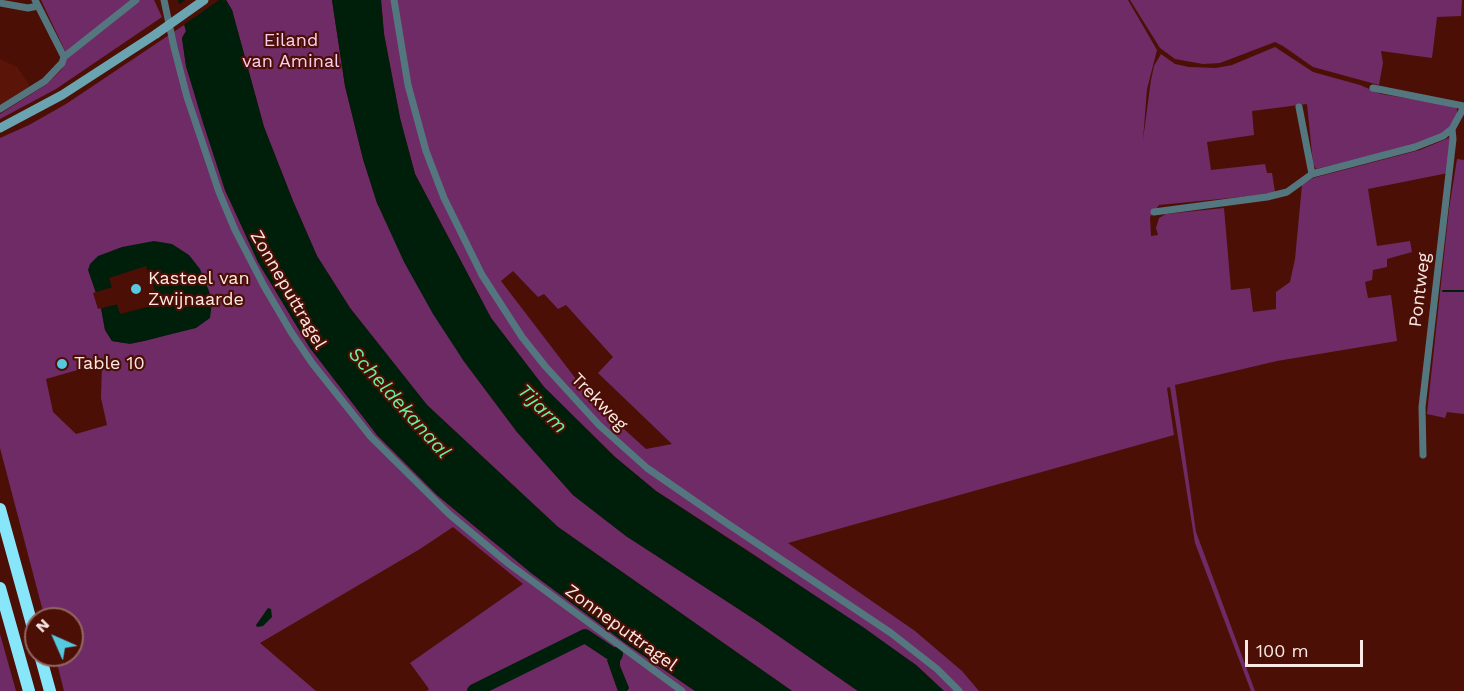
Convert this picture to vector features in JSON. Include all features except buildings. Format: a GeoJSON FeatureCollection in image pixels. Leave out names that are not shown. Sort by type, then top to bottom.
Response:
{"type":"FeatureCollection","features":[{"type":"Feature","properties":{"kind":"highway"},"geometry":{"type":"LineString","coordinates":[[0,509],[27,607]]}},
{"type":"Feature","properties":{"kind":"highway"},"geometry":{"type":"LineString","coordinates":[[0,588],[29,691]]}},
{"type":"Feature","properties":{"kind":"highway"},"geometry":{"type":"LineString","coordinates":[[43,667],[50,691]]}},
{"type":"Feature","properties":{"kind":"main road"},"geometry":{"type":"LineString","coordinates":[[0,128],[62,95],[204,0]]}},
{"type":"Feature","properties":{"kind":"street"},"geometry":{"type":"LineString","coordinates":[[0,109],[45,81],[62,63],[64,57],[136,0]]}},
{"type":"Feature","properties":{"kind":"street","name":"Zonneputtragel"},"geometry":{"type":"LineString","coordinates":[[164,0],[187,97],[222,200],[268,293],[312,363],[371,437],[449,514],[509,564],[682,691]]}},
{"type":"Feature","properties":{"kind":"street","name":"Trekweg"},"geometry":{"type":"LineString","coordinates":[[394,0],[408,85],[426,152],[439,186],[482,275],[522,337],[545,366],[599,425],[647,468],[891,633],[937,669],[959,691]]}},
{"type":"Feature","properties":{"kind":"street"},"geometry":{"type":"LineString","coordinates":[[0,3],[28,8],[37,3],[64,57]]}},
{"type":"Feature","properties":{"kind":"street","name":"Pontweg"},"geometry":{"type":"LineString","coordinates":[[1373,88],[1464,106],[1452,129],[1453,139],[1422,407],[1423,455]]}},
{"type":"Feature","properties":{"kind":"street"},"geometry":{"type":"LineString","coordinates":[[1299,107],[1312,174]]}},
{"type":"Feature","properties":{"kind":"street"},"geometry":{"type":"LineString","coordinates":[[1154,212],[1267,198],[1287,192],[1312,174],[1415,147],[1443,136],[1452,129]]}},
{"type":"Feature","properties":{"kind":"shaded area"},"geometry":{"type":"Polygon","coordinates":[[[0,59],[17,67],[30,86],[0,105],[0,59]]]}},
{"type":"Feature","properties":{"kind":"green space"},"geometry":{"type":"Polygon","coordinates":[[[41,0],[154,0],[162,17],[56,89],[0,119],[0,114],[47,84],[62,69],[66,59],[67,55],[41,0]]]}},
{"type":"Feature","properties":{"kind":"green space","name":"Eiland van Aminal"},"geometry":{"type":"Polygon","coordinates":[[[226,0],[332,0],[345,86],[363,159],[377,203],[463,360],[517,432],[573,495],[626,536],[757,621],[858,691],[792,691],[558,527],[427,405],[350,308],[317,256],[264,127],[232,10],[226,0]]]}},
{"type":"Feature","properties":{"kind":"green space"},"geometry":{"type":"Polygon","coordinates":[[[381,0],[1128,0],[1157,50],[1147,89],[1143,140],[1151,80],[1154,66],[1161,54],[1175,64],[1216,68],[1232,65],[1275,47],[1313,72],[1360,85],[1381,94],[1454,106],[1457,114],[1449,129],[1424,142],[1316,169],[1313,163],[1307,104],[1252,111],[1254,135],[1207,142],[1211,170],[1265,164],[1267,173],[1272,173],[1275,192],[1159,205],[1150,217],[1151,236],[1158,235],[1156,228],[1159,218],[1166,214],[1224,208],[1231,290],[1250,288],[1253,312],[1276,309],[1276,292],[1290,282],[1295,259],[1302,185],[1313,178],[1420,150],[1451,137],[1448,173],[1368,189],[1377,246],[1410,241],[1412,252],[1387,259],[1387,267],[1373,270],[1372,280],[1365,282],[1368,298],[1391,295],[1397,341],[1277,361],[1175,385],[1196,532],[1255,691],[1251,691],[1195,543],[1170,387],[1167,388],[1174,435],[788,543],[915,631],[962,671],[979,691],[944,691],[916,665],[656,491],[615,457],[544,387],[491,318],[415,174],[400,118],[384,34],[381,0]],[[513,271],[501,281],[592,400],[646,449],[672,444],[598,373],[613,357],[566,305],[558,309],[544,294],[538,297],[513,271]]]}},
{"type":"Feature","properties":{"kind":"green space"},"geometry":{"type":"Polygon","coordinates":[[[1130,0],[1462,0],[1461,16],[1437,17],[1432,58],[1381,51],[1383,63],[1379,85],[1313,67],[1275,42],[1220,63],[1203,64],[1175,59],[1160,48],[1130,0]]]}},
{"type":"Feature","properties":{"kind":"green space"},"geometry":{"type":"Polygon","coordinates":[[[184,25],[186,31],[182,38],[186,66],[225,190],[258,262],[310,348],[377,435],[437,495],[492,541],[625,643],[695,691],[627,691],[629,688],[620,666],[607,660],[618,691],[427,691],[429,689],[410,663],[523,584],[453,527],[420,549],[260,643],[316,691],[64,691],[58,667],[84,667],[84,607],[42,607],[0,448],[0,138],[66,104],[184,25]],[[98,256],[101,308],[105,330],[112,341],[125,343],[159,337],[200,269],[98,256]],[[102,363],[46,379],[53,412],[76,434],[107,425],[101,398],[102,363]]]}},
{"type":"Feature","properties":{"kind":"green space"},"geometry":{"type":"Polygon","coordinates":[[[1457,159],[1464,160],[1464,414],[1447,412],[1445,418],[1427,414],[1449,209],[1457,159]]]}},
{"type":"Feature","properties":{"kind":"green space"},"geometry":{"type":"Polygon","coordinates":[[[0,634],[16,691],[0,691],[0,634]]]}},
{"type":"Feature","properties":{"kind":"water","name":"Scheldekanaal"},"geometry":{"type":"Polygon","coordinates":[[[178,0],[226,0],[232,10],[264,127],[317,256],[350,308],[427,405],[558,527],[792,691],[695,691],[625,643],[531,573],[437,495],[377,435],[310,348],[258,262],[225,190],[186,66],[182,38],[186,31],[178,0]]]}},
{"type":"Feature","properties":{"kind":"water","name":"Tijarm"},"geometry":{"type":"Polygon","coordinates":[[[332,0],[381,0],[384,34],[400,118],[415,174],[491,318],[544,387],[615,457],[656,491],[863,627],[916,665],[944,691],[858,691],[757,621],[626,536],[573,495],[517,432],[463,360],[433,314],[404,262],[377,203],[363,159],[345,86],[332,0]]]}},
{"type":"Feature","properties":{"kind":"water"},"geometry":{"type":"Polygon","coordinates":[[[154,241],[172,244],[189,255],[200,269],[209,291],[212,302],[210,318],[196,328],[144,341],[130,344],[112,341],[105,330],[101,308],[88,270],[90,264],[98,256],[122,247],[154,241]],[[146,266],[109,278],[120,314],[155,305],[153,294],[155,293],[151,276],[146,266]]]}},
{"type":"Feature","properties":{"kind":"water"},"geometry":{"type":"Polygon","coordinates":[[[268,608],[271,609],[272,617],[263,626],[257,627],[256,625],[268,608]]]}},
{"type":"Feature","properties":{"kind":"water"},"geometry":{"type":"Polygon","coordinates":[[[615,656],[620,661],[629,688],[627,691],[618,691],[607,660],[615,656]]]}},
{"type":"Feature","properties":{"kind":"pier"},"geometry":{"type":"Polygon","coordinates":[[[185,0],[219,0],[182,26],[177,6],[185,0]]]}},
{"type":"Feature","properties":{"kind":"pier"},"geometry":{"type":"Polygon","coordinates":[[[113,287],[118,304],[98,309],[93,293],[113,287]]]}},
{"type":"Feature","properties":{"kind":"waterway"},"geometry":{"type":"LineString","coordinates":[[1443,291],[1464,291]]}},
{"type":"Feature","properties":{"kind":"waterway"},"geometry":{"type":"LineString","coordinates":[[474,691],[585,636],[615,656],[616,654]]}},
{"type":"Feature","properties":{"kind":"place","name":"Kasteel van Zwijnaarde"},"geometry":{"type":"Point","coordinates":[136,289]}},
{"type":"Feature","properties":{"kind":"place","name":"Table 10"},"geometry":{"type":"Point","coordinates":[62,364]}}]}
